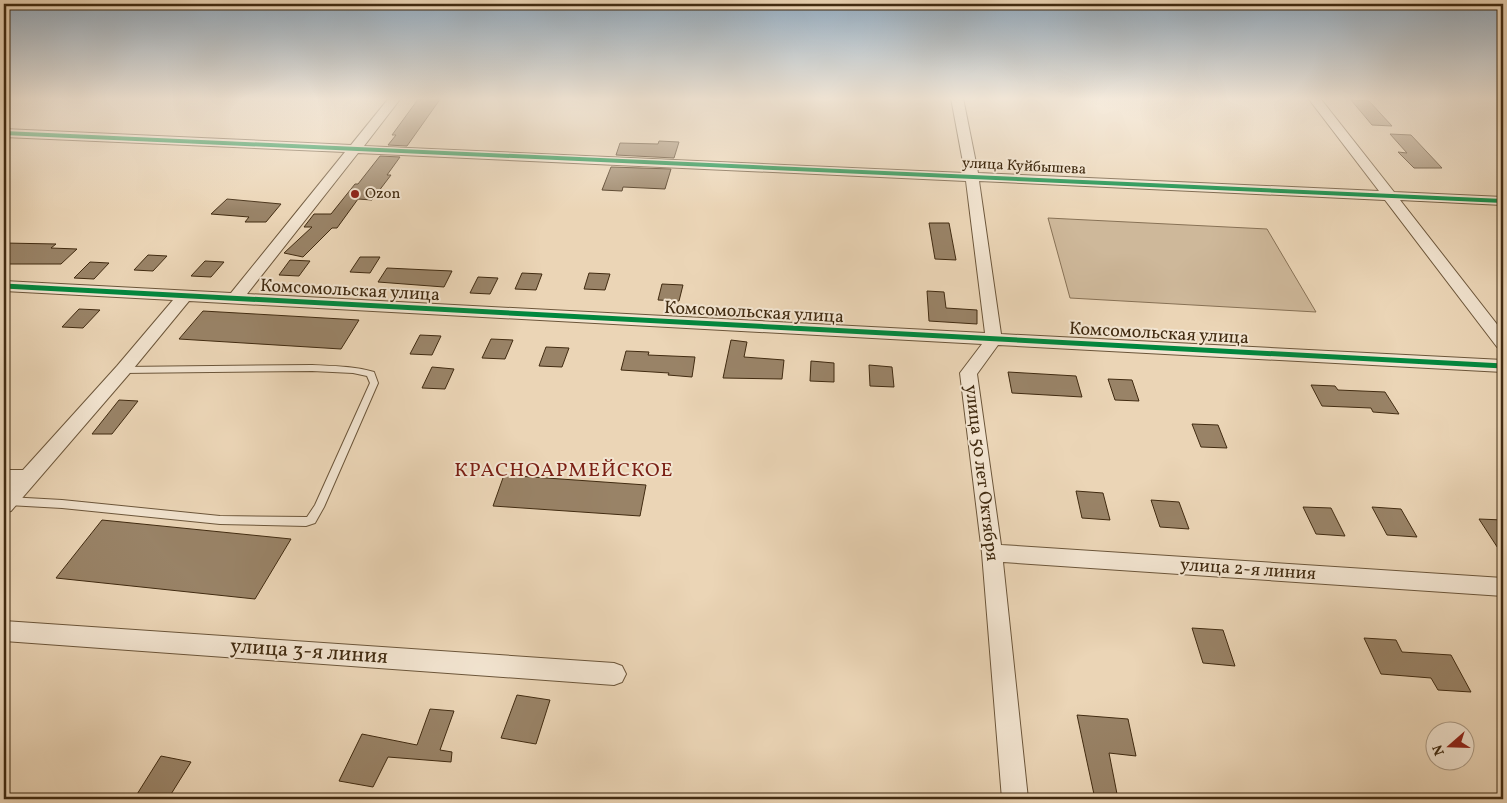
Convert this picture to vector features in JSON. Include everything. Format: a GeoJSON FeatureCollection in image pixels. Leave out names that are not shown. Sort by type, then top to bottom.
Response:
{"type":"FeatureCollection","features":[{"type":"Feature","properties":{"kind":"street","name":"улица Куйбышева"},"geometry":{"type":"LineString","coordinates":[[62,135],[1503,201]]}},
{"type":"Feature","properties":{"kind":"street"},"geometry":{"type":"LineString","coordinates":[[235,298],[365,135]]}},
{"type":"Feature","properties":{"kind":"street"},"geometry":{"type":"LineString","coordinates":[[964,135],[972,177],[994,340]]}},
{"type":"Feature","properties":{"kind":"street"},"geometry":{"type":"LineString","coordinates":[[1343,135],[1503,343]]}},
{"type":"Feature","properties":{"kind":"street","name":"Комсомольская улица"},"geometry":{"type":"LineString","coordinates":[[4,286],[1503,366]]}},
{"type":"Feature","properties":{"kind":"street"},"geometry":{"type":"LineString","coordinates":[[6,503],[123,370],[185,296]]}},
{"type":"Feature","properties":{"kind":"street","name":"улица 50 лет Октября"},"geometry":{"type":"LineString","coordinates":[[994,340],[968,373],[992,553],[1015,799]]}},
{"type":"Feature","properties":{"kind":"street"},"geometry":{"type":"LineString","coordinates":[[4,477],[27,478]]}},
{"type":"Feature","properties":{"kind":"street","name":"улица 2-я линия"},"geometry":{"type":"LineString","coordinates":[[992,553],[1503,587]]}},
{"type":"Feature","properties":{"kind":"street","name":"улица 3-я линия"},"geometry":{"type":"LineString","coordinates":[[4,631],[614,674]]}},
{"type":"Feature","properties":{"kind":"lane"},"geometry":{"type":"LineString","coordinates":[[6,503],[62,504],[220,520],[306,522],[311,520],[319,507],[374,383],[371,374],[352,370],[312,368],[123,370]]}},
{"type":"Feature","properties":{"kind":"shaded area"},"geometry":{"type":"Polygon","coordinates":[[[1048,218],[1267,229],[1316,312],[1070,298],[1048,218]]]}},
{"type":"Feature","properties":{"kind":"building"},"geometry":{"type":"Polygon","coordinates":[[[396,135],[414,135],[407,146],[388,145],[396,135]]]}},
{"type":"Feature","properties":{"kind":"building"},"geometry":{"type":"Polygon","coordinates":[[[1391,135],[1411,135],[1442,168],[1414,168],[1398,152],[1407,153],[1391,135]]]}},
{"type":"Feature","properties":{"kind":"building"},"geometry":{"type":"Polygon","coordinates":[[[659,141],[679,142],[674,158],[616,155],[620,143],[658,144],[659,141]]]}},
{"type":"Feature","properties":{"kind":"building"},"geometry":{"type":"Polygon","coordinates":[[[380,156],[400,157],[387,175],[391,175],[372,200],[358,199],[337,228],[332,228],[303,257],[284,253],[312,227],[304,227],[314,214],[331,214],[380,156]]]}},
{"type":"Feature","properties":{"kind":"building"},"geometry":{"type":"Polygon","coordinates":[[[611,167],[671,169],[665,189],[623,187],[622,191],[602,190],[611,167]]]}},
{"type":"Feature","properties":{"kind":"building"},"geometry":{"type":"Polygon","coordinates":[[[227,199],[281,204],[266,222],[245,222],[249,217],[211,214],[227,199]]]}},
{"type":"Feature","properties":{"kind":"building"},"geometry":{"type":"Polygon","coordinates":[[[929,223],[949,223],[956,260],[935,259],[929,223]]]}},
{"type":"Feature","properties":{"kind":"building"},"geometry":{"type":"Polygon","coordinates":[[[4,243],[56,244],[51,248],[77,249],[61,264],[4,264],[4,243]]]}},
{"type":"Feature","properties":{"kind":"building"},"geometry":{"type":"Polygon","coordinates":[[[148,255],[167,256],[153,271],[134,270],[148,255]]]}},
{"type":"Feature","properties":{"kind":"building"},"geometry":{"type":"Polygon","coordinates":[[[360,257],[380,257],[370,273],[350,272],[360,257]]]}},
{"type":"Feature","properties":{"kind":"building"},"geometry":{"type":"Polygon","coordinates":[[[290,260],[310,261],[299,276],[279,275],[290,260]]]}},
{"type":"Feature","properties":{"kind":"building"},"geometry":{"type":"Polygon","coordinates":[[[205,261],[224,262],[211,277],[191,276],[205,261]]]}},
{"type":"Feature","properties":{"kind":"building"},"geometry":{"type":"Polygon","coordinates":[[[90,262],[109,263],[94,279],[74,278],[90,262]]]}},
{"type":"Feature","properties":{"kind":"building"},"geometry":{"type":"Polygon","coordinates":[[[387,268],[452,271],[444,287],[378,282],[387,268]]]}},
{"type":"Feature","properties":{"kind":"building"},"geometry":{"type":"Polygon","coordinates":[[[522,273],[542,274],[536,290],[515,289],[522,273]]]}},
{"type":"Feature","properties":{"kind":"building"},"geometry":{"type":"Polygon","coordinates":[[[589,273],[610,274],[605,290],[584,289],[589,273]]]}},
{"type":"Feature","properties":{"kind":"building"},"geometry":{"type":"Polygon","coordinates":[[[478,277],[498,278],[490,294],[470,293],[478,277]]]}},
{"type":"Feature","properties":{"kind":"building"},"geometry":{"type":"Polygon","coordinates":[[[662,284],[683,285],[679,301],[658,300],[662,284]]]}},
{"type":"Feature","properties":{"kind":"building"},"geometry":{"type":"Polygon","coordinates":[[[927,291],[944,292],[946,308],[977,310],[977,324],[929,321],[927,291]]]}},
{"type":"Feature","properties":{"kind":"building"},"geometry":{"type":"Polygon","coordinates":[[[79,309],[100,310],[83,328],[62,327],[79,309]]]}},
{"type":"Feature","properties":{"kind":"building"},"geometry":{"type":"Polygon","coordinates":[[[203,311],[359,320],[341,349],[179,339],[203,311]]]}},
{"type":"Feature","properties":{"kind":"building"},"geometry":{"type":"Polygon","coordinates":[[[420,335],[441,336],[432,355],[410,354],[420,335]]]}},
{"type":"Feature","properties":{"kind":"building"},"geometry":{"type":"Polygon","coordinates":[[[491,339],[513,340],[505,359],[482,358],[491,339]]]}},
{"type":"Feature","properties":{"kind":"building"},"geometry":{"type":"Polygon","coordinates":[[[731,340],[747,342],[744,357],[784,360],[782,379],[723,378],[731,340]]]}},
{"type":"Feature","properties":{"kind":"building"},"geometry":{"type":"Polygon","coordinates":[[[546,347],[569,348],[562,367],[539,366],[546,347]]]}},
{"type":"Feature","properties":{"kind":"building"},"geometry":{"type":"Polygon","coordinates":[[[626,351],[649,352],[648,355],[695,357],[692,377],[668,375],[669,373],[621,370],[626,351]]]}},
{"type":"Feature","properties":{"kind":"building"},"geometry":{"type":"Polygon","coordinates":[[[811,361],[834,363],[834,382],[810,381],[811,361]]]}},
{"type":"Feature","properties":{"kind":"building"},"geometry":{"type":"Polygon","coordinates":[[[869,365],[892,367],[894,387],[870,386],[869,365]]]}},
{"type":"Feature","properties":{"kind":"building"},"geometry":{"type":"Polygon","coordinates":[[[432,367],[454,369],[445,389],[422,388],[432,367]]]}},
{"type":"Feature","properties":{"kind":"building"},"geometry":{"type":"Polygon","coordinates":[[[1008,372],[1076,376],[1082,397],[1012,393],[1008,372]]]}},
{"type":"Feature","properties":{"kind":"building"},"geometry":{"type":"Polygon","coordinates":[[[1108,379],[1132,380],[1139,401],[1115,400],[1108,379]]]}},
{"type":"Feature","properties":{"kind":"building"},"geometry":{"type":"Polygon","coordinates":[[[1311,385],[1335,386],[1338,390],[1385,392],[1399,414],[1373,412],[1371,408],[1322,406],[1311,385]]]}},
{"type":"Feature","properties":{"kind":"building"},"geometry":{"type":"Polygon","coordinates":[[[119,400],[138,401],[112,434],[92,434],[119,400]]]}},
{"type":"Feature","properties":{"kind":"building"},"geometry":{"type":"Polygon","coordinates":[[[1192,424],[1218,425],[1227,448],[1201,447],[1192,424]]]}},
{"type":"Feature","properties":{"kind":"building"},"geometry":{"type":"Polygon","coordinates":[[[504,475],[646,485],[640,516],[493,506],[504,475]]]}},
{"type":"Feature","properties":{"kind":"building"},"geometry":{"type":"Polygon","coordinates":[[[1076,491],[1103,493],[1110,520],[1082,518],[1076,491]]]}},
{"type":"Feature","properties":{"kind":"building"},"geometry":{"type":"Polygon","coordinates":[[[1151,500],[1179,502],[1189,529],[1160,527],[1151,500]]]}},
{"type":"Feature","properties":{"kind":"building"},"geometry":{"type":"Polygon","coordinates":[[[1303,507],[1331,508],[1345,536],[1316,534],[1303,507]]]}},
{"type":"Feature","properties":{"kind":"building"},"geometry":{"type":"Polygon","coordinates":[[[1372,507],[1401,509],[1417,537],[1387,535],[1372,507]]]}},
{"type":"Feature","properties":{"kind":"building"},"geometry":{"type":"Polygon","coordinates":[[[1479,519],[1503,520],[1503,556],[1479,519]]]}},
{"type":"Feature","properties":{"kind":"building"},"geometry":{"type":"Polygon","coordinates":[[[102,520],[291,539],[255,599],[56,578],[102,520]]]}},
{"type":"Feature","properties":{"kind":"building"},"geometry":{"type":"Polygon","coordinates":[[[1192,628],[1223,630],[1235,666],[1203,663],[1192,628]]]}},
{"type":"Feature","properties":{"kind":"building"},"geometry":{"type":"Polygon","coordinates":[[[1364,638],[1396,640],[1402,652],[1451,655],[1471,692],[1438,690],[1431,678],[1381,674],[1364,638]]]}},
{"type":"Feature","properties":{"kind":"building"},"geometry":{"type":"Polygon","coordinates":[[[517,695],[550,700],[536,744],[501,738],[517,695]]]}},
{"type":"Feature","properties":{"kind":"building"},"geometry":{"type":"Polygon","coordinates":[[[430,709],[454,711],[440,750],[452,752],[451,762],[388,757],[373,787],[339,781],[362,734],[417,745],[430,709]]]}},
{"type":"Feature","properties":{"kind":"building"},"geometry":{"type":"Polygon","coordinates":[[[1077,715],[1128,719],[1136,756],[1109,753],[1118,799],[1095,799],[1077,715]]]}},
{"type":"Feature","properties":{"kind":"building"},"geometry":{"type":"Polygon","coordinates":[[[161,756],[191,762],[168,799],[134,799],[161,756]]]}},
{"type":"Feature","properties":{"kind":"cycle path"},"geometry":{"type":"LineString","coordinates":[[59,135],[1503,201]]}},
{"type":"Feature","properties":{"kind":"cycle path"},"geometry":{"type":"LineString","coordinates":[[4,286],[1503,366]]}},
{"type":"Feature","properties":{"kind":"place","name":"Ozon"},"geometry":{"type":"Point","coordinates":[355,194]}},
{"type":"Feature","properties":{"kind":"district","name":"КРАСНОАРМЕЙСКОЕ"},"geometry":{"type":"Point","coordinates":[564,471]}}]}
